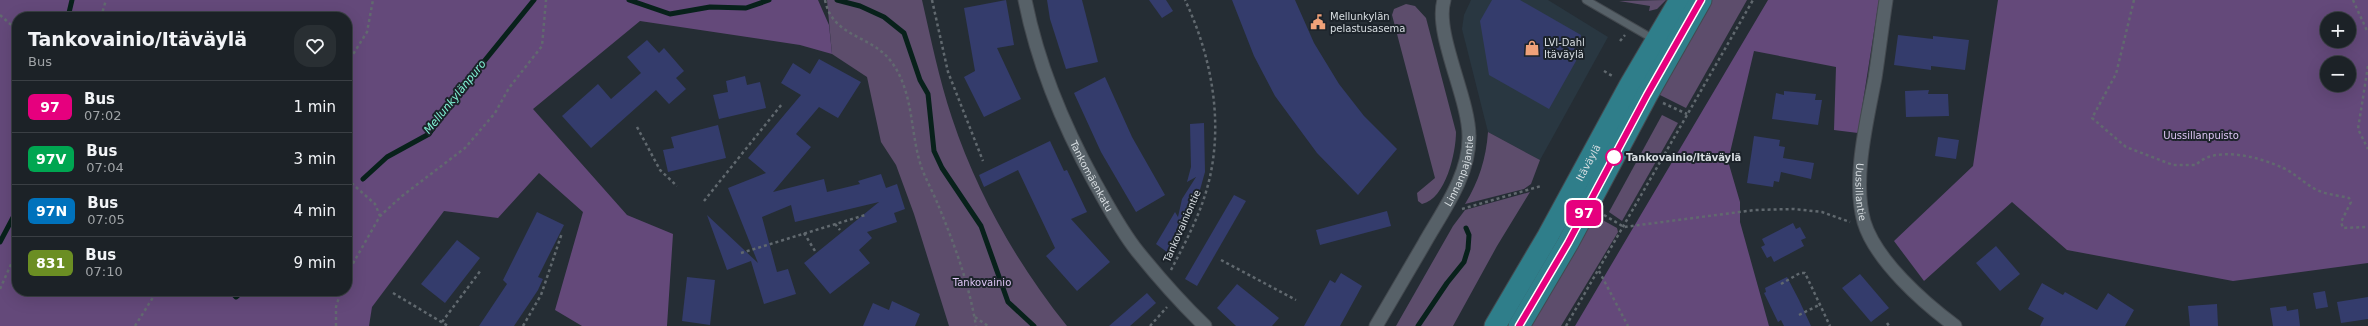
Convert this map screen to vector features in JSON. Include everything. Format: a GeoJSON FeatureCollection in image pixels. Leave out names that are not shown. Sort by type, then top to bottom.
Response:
{"type":"FeatureCollection","features":[{"type":"Feature","properties":{"kind":"main road","name":"Itäväylä"},"geometry":{"type":"LineString","coordinates":[[1519,326],[1568,243],[1647,95],[1680,0]]}},
{"type":"Feature","properties":{"kind":"main road","name":"Itäväylä"},"geometry":{"type":"LineString","coordinates":[[1496,326],[1548,236],[1664,46],[1701,0]]}},
{"type":"Feature","properties":{"kind":"street","name":"Tankomäenkatu"},"geometry":{"type":"LineString","coordinates":[[1025,0],[1036,46],[1064,123],[1109,209],[1147,263],[1172,292],[1205,326]]}},
{"type":"Feature","properties":{"kind":"street","name":"Linnanpajantie"},"geometry":{"type":"LineString","coordinates":[[1376,326],[1456,187],[1468,155],[1469,122],[1443,28],[1442,8],[1444,0]]}},
{"type":"Feature","properties":{"kind":"street","name":"Uussillantie"},"geometry":{"type":"LineString","coordinates":[[1886,0],[1865,134],[1860,179],[1864,223],[1880,252],[1907,285],[1955,326]]}},
{"type":"Feature","properties":{"kind":"lane"},"geometry":{"type":"LineString","coordinates":[[1586,0],[1664,46]]}},
{"type":"Feature","properties":{"kind":"path"},"geometry":{"type":"LineString","coordinates":[[102,12],[106,0]]}},
{"type":"Feature","properties":{"kind":"path"},"geometry":{"type":"LineString","coordinates":[[352,56],[367,32],[373,0]]}},
{"type":"Feature","properties":{"kind":"path"},"geometry":{"type":"LineString","coordinates":[[352,265],[380,216],[402,196],[465,148],[495,113],[509,88],[542,46],[546,0]]}},
{"type":"Feature","properties":{"kind":"path"},"geometry":{"type":"LineString","coordinates":[[825,0],[830,17],[837,26],[866,40],[892,62],[900,75],[911,108],[916,146],[922,167],[960,259],[973,304],[976,326]]}},
{"type":"Feature","properties":{"kind":"path"},"geometry":{"type":"LineString","coordinates":[[932,0],[948,72],[983,161]]}},
{"type":"Feature","properties":{"kind":"path","name":"Tankovainiontie"},"geometry":{"type":"LineString","coordinates":[[1170,272],[1206,193],[1213,161],[1215,112],[1211,79],[1196,24],[1185,0]]}},
{"type":"Feature","properties":{"kind":"path"},"geometry":{"type":"LineString","coordinates":[[1566,326],[1753,0]]}},
{"type":"Feature","properties":{"kind":"path"},"geometry":{"type":"LineString","coordinates":[[2134,0],[2116,74],[2092,118],[2126,147],[2172,165],[2196,165],[2203,158],[2226,153],[2284,168],[2302,182],[2322,192],[2349,198],[2351,202],[2341,222],[2343,228],[2368,227]]}},
{"type":"Feature","properties":{"kind":"path"},"geometry":{"type":"LineString","coordinates":[[2354,0],[2368,33]]}},
{"type":"Feature","properties":{"kind":"path"},"geometry":{"type":"LineString","coordinates":[[0,15],[12,26]]}},
{"type":"Feature","properties":{"kind":"path"},"geometry":{"type":"LineString","coordinates":[[2368,66],[2358,129],[2368,148]]}},
{"type":"Feature","properties":{"kind":"path"},"geometry":{"type":"LineString","coordinates":[[1604,71],[1616,78]]}},
{"type":"Feature","properties":{"kind":"path"},"geometry":{"type":"LineString","coordinates":[[1663,103],[1687,114]]}},
{"type":"Feature","properties":{"kind":"path"},"geometry":{"type":"LineString","coordinates":[[704,201],[782,104]]}},
{"type":"Feature","properties":{"kind":"path"},"geometry":{"type":"LineString","coordinates":[[637,127],[660,170],[677,186]]}},
{"type":"Feature","properties":{"kind":"path"},"geometry":{"type":"LineString","coordinates":[[352,183],[375,204],[380,216]]}},
{"type":"Feature","properties":{"kind":"path"},"geometry":{"type":"LineString","coordinates":[[1460,209],[1541,186]]}},
{"type":"Feature","properties":{"kind":"path"},"geometry":{"type":"LineString","coordinates":[[1602,214],[1624,227],[1755,210],[1794,209],[1822,212],[1855,223]]}},
{"type":"Feature","properties":{"kind":"path"},"geometry":{"type":"LineString","coordinates":[[741,253],[865,215]]}},
{"type":"Feature","properties":{"kind":"path"},"geometry":{"type":"LineString","coordinates":[[835,224],[840,230]]}},
{"type":"Feature","properties":{"kind":"path"},"geometry":{"type":"LineString","coordinates":[[523,326],[541,295],[562,233]]}},
{"type":"Feature","properties":{"kind":"path"},"geometry":{"type":"LineString","coordinates":[[804,233],[816,251]]}},
{"type":"Feature","properties":{"kind":"path"},"geometry":{"type":"LineString","coordinates":[[1220,260],[1296,300]]}},
{"type":"Feature","properties":{"kind":"path"},"geometry":{"type":"LineString","coordinates":[[0,289],[12,262]]}},
{"type":"Feature","properties":{"kind":"path"},"geometry":{"type":"LineString","coordinates":[[438,326],[481,270]]}},
{"type":"Feature","properties":{"kind":"path"},"geometry":{"type":"LineString","coordinates":[[1598,270],[1628,326]]}},
{"type":"Feature","properties":{"kind":"path"},"geometry":{"type":"LineString","coordinates":[[1781,284],[1800,273],[1805,273],[1830,326]]}},
{"type":"Feature","properties":{"kind":"path"},"geometry":{"type":"LineString","coordinates":[[393,293],[448,326]]}},
{"type":"Feature","properties":{"kind":"path"},"geometry":{"type":"LineString","coordinates":[[135,326],[154,296]]}},
{"type":"Feature","properties":{"kind":"path"},"geometry":{"type":"LineString","coordinates":[[336,326],[336,308],[340,296]]}},
{"type":"Feature","properties":{"kind":"path"},"geometry":{"type":"LineString","coordinates":[[1799,315],[1819,305]]}},
{"type":"Feature","properties":{"kind":"path"},"geometry":{"type":"LineString","coordinates":[[975,316],[988,326]]}},
{"type":"Feature","properties":{"kind":"shaded area"},"geometry":{"type":"Polygon","coordinates":[[[1471,0],[1548,0],[1608,37],[1540,160],[1488,132],[1462,29],[1464,15],[1471,0]]]}},
{"type":"Feature","properties":{"kind":"green space"},"geometry":{"type":"Polygon","coordinates":[[[0,0],[818,0],[829,25],[832,54],[800,45],[640,21],[533,109],[627,215],[673,234],[667,326],[582,326],[555,310],[583,212],[539,173],[498,218],[444,211],[372,307],[369,326],[0,326],[0,0]]]}},
{"type":"Feature","properties":{"kind":"green space","name":"Tankovainio"},"geometry":{"type":"Polygon","coordinates":[[[827,0],[922,0],[947,103],[973,173],[1015,253],[1031,278],[1067,326],[949,326],[914,214],[896,165],[881,142],[867,77],[832,54],[827,0]]]}},
{"type":"Feature","properties":{"kind":"green space"},"geometry":{"type":"Polygon","coordinates":[[[1666,0],[1657,9],[1649,11],[1650,6],[1619,1],[1666,0]]]}},
{"type":"Feature","properties":{"kind":"green space"},"geometry":{"type":"Polygon","coordinates":[[[1706,0],[1747,0],[1686,108],[1656,93],[1706,0]]]}},
{"type":"Feature","properties":{"kind":"green space"},"geometry":{"type":"Polygon","coordinates":[[[1768,0],[1879,0],[1858,133],[1834,130],[1836,67],[1754,51],[1728,161],[1740,202],[1740,222],[1769,326],[1575,326],[1768,0]]]}},
{"type":"Feature","properties":{"kind":"green space","name":"Uussillanpuisto"},"geometry":{"type":"Polygon","coordinates":[[[1998,0],[2368,0],[2368,263],[2233,281],[2067,250],[2012,202],[1924,281],[1894,241],[1973,166],[1998,0]]]}},
{"type":"Feature","properties":{"kind":"green space"},"geometry":{"type":"Polygon","coordinates":[[[1406,4],[1415,6],[1426,18],[1456,132],[1452,162],[1448,174],[1437,193],[1430,200],[1422,204],[1418,201],[1417,193],[1435,178],[1392,15],[1394,9],[1406,4]]]}},
{"type":"Feature","properties":{"kind":"green space"},"geometry":{"type":"Polygon","coordinates":[[[1662,115],[1678,123],[1622,221],[1609,212],[1662,115]]]}},
{"type":"Feature","properties":{"kind":"green space"},"geometry":{"type":"Polygon","coordinates":[[[1488,132],[1540,160],[1531,184],[1524,189],[1465,204],[1481,170],[1486,151],[1488,132]]]}},
{"type":"Feature","properties":{"kind":"green space"},"geometry":{"type":"Polygon","coordinates":[[[1530,192],[1497,246],[1453,326],[1396,326],[1453,226],[1465,210],[1530,192]]]}},
{"type":"Feature","properties":{"kind":"green space"},"geometry":{"type":"Polygon","coordinates":[[[1597,217],[1617,228],[1618,232],[1561,326],[1527,326],[1569,252],[1597,217]]]}},
{"type":"Feature","properties":{"kind":"building"},"geometry":{"type":"Polygon","coordinates":[[[1006,0],[1014,45],[997,48],[1021,99],[984,117],[964,77],[975,71],[964,8],[1006,0]]]}},
{"type":"Feature","properties":{"kind":"building"},"geometry":{"type":"Polygon","coordinates":[[[1047,0],[1082,0],[1098,62],[1066,69],[1050,19],[1047,0]]]}},
{"type":"Feature","properties":{"kind":"building"},"geometry":{"type":"Polygon","coordinates":[[[1149,0],[1166,0],[1173,11],[1162,18],[1149,0]]]}},
{"type":"Feature","properties":{"kind":"building"},"geometry":{"type":"Polygon","coordinates":[[[1232,0],[1295,0],[1314,43],[1339,84],[1364,116],[1397,149],[1358,195],[1317,153],[1275,96],[1254,56],[1232,0]]]}},
{"type":"Feature","properties":{"kind":"building","name":"LVI-Dahl Itäväylä"},"geometry":{"type":"Polygon","coordinates":[[[1492,0],[1520,0],[1581,35],[1576,61],[1549,109],[1489,75],[1480,21],[1492,0]]]}},
{"type":"Feature","properties":{"kind":"building"},"geometry":{"type":"Polygon","coordinates":[[[1898,35],[1933,39],[1933,36],[1969,40],[1965,70],[1931,66],[1931,70],[1894,65],[1898,35]]]}},
{"type":"Feature","properties":{"kind":"building"},"geometry":{"type":"Polygon","coordinates":[[[647,40],[659,53],[664,48],[684,71],[676,78],[686,89],[669,104],[656,90],[591,148],[562,116],[598,84],[611,99],[641,73],[627,57],[647,40]]]}},
{"type":"Feature","properties":{"kind":"building"},"geometry":{"type":"Polygon","coordinates":[[[819,59],[861,82],[838,118],[819,107],[796,134],[811,147],[773,192],[824,179],[827,192],[860,184],[858,181],[881,174],[886,188],[897,184],[905,209],[894,213],[897,222],[867,232],[872,238],[859,250],[870,263],[830,294],[804,263],[879,202],[795,222],[791,205],[762,217],[777,272],[788,269],[796,294],[764,304],[751,261],[727,270],[707,215],[758,263],[728,188],[766,173],[748,158],[801,95],[781,83],[793,63],[810,74],[819,59]]]}},
{"type":"Feature","properties":{"kind":"building"},"geometry":{"type":"Polygon","coordinates":[[[745,76],[747,85],[760,82],[766,108],[719,119],[713,95],[728,92],[726,81],[745,76]]]}},
{"type":"Feature","properties":{"kind":"building"},"geometry":{"type":"Polygon","coordinates":[[[1105,77],[1132,137],[1165,195],[1136,212],[1101,152],[1074,93],[1105,77]]]}},
{"type":"Feature","properties":{"kind":"building"},"geometry":{"type":"Polygon","coordinates":[[[1929,90],[1928,94],[1948,94],[1949,116],[1906,117],[1905,91],[1929,90]]]}},
{"type":"Feature","properties":{"kind":"building"},"geometry":{"type":"Polygon","coordinates":[[[1784,91],[1816,94],[1815,100],[1822,100],[1818,125],[1772,119],[1776,93],[1784,95],[1784,91]]]}},
{"type":"Feature","properties":{"kind":"building"},"geometry":{"type":"Polygon","coordinates":[[[1204,123],[1205,172],[1196,204],[1167,252],[1156,244],[1175,212],[1178,217],[1182,199],[1196,177],[1187,182],[1191,167],[1190,124],[1204,123]]]}},
{"type":"Feature","properties":{"kind":"building"},"geometry":{"type":"Polygon","coordinates":[[[718,125],[726,158],[668,172],[663,150],[674,148],[671,137],[718,125]]]}},
{"type":"Feature","properties":{"kind":"building"},"geometry":{"type":"Polygon","coordinates":[[[1754,136],[1780,140],[1779,146],[1785,147],[1783,158],[1814,163],[1811,179],[1781,172],[1779,182],[1774,181],[1773,187],[1747,183],[1754,136]]]}},
{"type":"Feature","properties":{"kind":"building"},"geometry":{"type":"Polygon","coordinates":[[[1938,137],[1959,140],[1956,159],[1935,156],[1938,137]]]}},
{"type":"Feature","properties":{"kind":"building"},"geometry":{"type":"Polygon","coordinates":[[[1050,141],[1064,171],[1067,170],[1087,212],[1071,219],[1110,262],[1077,291],[1046,256],[1055,248],[1018,170],[984,187],[979,175],[1050,141]]]}},
{"type":"Feature","properties":{"kind":"building"},"geometry":{"type":"Polygon","coordinates":[[[1234,195],[1246,201],[1197,286],[1185,279],[1234,195]]]}},
{"type":"Feature","properties":{"kind":"building"},"geometry":{"type":"Polygon","coordinates":[[[1387,211],[1391,226],[1320,245],[1316,230],[1387,211]]]}},
{"type":"Feature","properties":{"kind":"building"},"geometry":{"type":"Polygon","coordinates":[[[537,212],[564,225],[538,277],[543,279],[538,290],[514,326],[479,326],[507,284],[503,280],[537,212]]]}},
{"type":"Feature","properties":{"kind":"building"},"geometry":{"type":"Polygon","coordinates":[[[1793,223],[1796,229],[1800,227],[1806,238],[1801,240],[1804,246],[1774,262],[1771,256],[1767,258],[1761,247],[1765,245],[1762,239],[1793,223]]]}},
{"type":"Feature","properties":{"kind":"building"},"geometry":{"type":"Polygon","coordinates":[[[457,240],[480,258],[445,303],[421,284],[457,240]]]}},
{"type":"Feature","properties":{"kind":"building"},"geometry":{"type":"Polygon","coordinates":[[[1996,246],[2020,274],[2000,291],[1976,263],[1996,246]]]}},
{"type":"Feature","properties":{"kind":"building"},"geometry":{"type":"Polygon","coordinates":[[[1341,273],[1362,286],[1340,326],[1304,326],[1330,280],[1335,283],[1341,273]]]}},
{"type":"Feature","properties":{"kind":"building"},"geometry":{"type":"Polygon","coordinates":[[[1860,274],[1889,308],[1871,322],[1842,288],[1860,274]]]}},
{"type":"Feature","properties":{"kind":"building"},"geometry":{"type":"Polygon","coordinates":[[[687,277],[715,280],[710,325],[682,321],[687,277]]]}},
{"type":"Feature","properties":{"kind":"building"},"geometry":{"type":"Polygon","coordinates":[[[1787,277],[1811,326],[1784,326],[1781,320],[1778,322],[1764,293],[1766,292],[1765,288],[1787,277]]]}},
{"type":"Feature","properties":{"kind":"building"},"geometry":{"type":"Polygon","coordinates":[[[2042,283],[2063,295],[2065,292],[2097,310],[2108,293],[2134,310],[2125,326],[2040,326],[2044,318],[2028,309],[2042,283]]]}},
{"type":"Feature","properties":{"kind":"building"},"geometry":{"type":"Polygon","coordinates":[[[1237,284],[1279,318],[1272,326],[1236,326],[1217,308],[1237,284]]]}},
{"type":"Feature","properties":{"kind":"building"},"geometry":{"type":"Polygon","coordinates":[[[2325,291],[2328,307],[2316,309],[2313,293],[2325,291]]]}},
{"type":"Feature","properties":{"kind":"building"},"geometry":{"type":"Polygon","coordinates":[[[1147,293],[1156,303],[1130,326],[1109,326],[1147,293]]]}},
{"type":"Feature","properties":{"kind":"building"},"geometry":{"type":"Polygon","coordinates":[[[2368,297],[2368,319],[2341,323],[2337,302],[2368,297]]]}},
{"type":"Feature","properties":{"kind":"building"},"geometry":{"type":"Polygon","coordinates":[[[892,301],[920,314],[915,326],[863,326],[873,303],[889,310],[892,301]]]}},
{"type":"Feature","properties":{"kind":"building"},"geometry":{"type":"Polygon","coordinates":[[[2217,304],[2218,326],[2190,326],[2188,306],[2217,304]]]}},
{"type":"Feature","properties":{"kind":"building"},"geometry":{"type":"Polygon","coordinates":[[[2286,306],[2287,311],[2298,309],[2300,326],[2273,326],[2270,308],[2286,306]]]}},
{"type":"Feature","properties":{"kind":"waterway"},"geometry":{"type":"LineString","coordinates":[[69,12],[72,0]]}},
{"type":"Feature","properties":{"kind":"waterway","name":"Mellunkylänpuro"},"geometry":{"type":"LineString","coordinates":[[363,179],[387,157],[429,134],[451,102],[534,0]]}},
{"type":"Feature","properties":{"kind":"waterway","name":"Mellunkylänpuro"},"geometry":{"type":"LineString","coordinates":[[629,0],[670,14],[710,7],[746,8],[769,0]]}},
{"type":"Feature","properties":{"kind":"waterway","name":"Mellunkylänpuro"},"geometry":{"type":"LineString","coordinates":[[837,0],[860,6],[884,17],[904,33],[920,80],[928,94],[934,151],[942,168],[981,226],[1008,302],[1034,326]]}},
{"type":"Feature","properties":{"kind":"waterway"},"geometry":{"type":"LineString","coordinates":[[0,242],[12,219]]}},
{"type":"Feature","properties":{"kind":"waterway","name":"Mellunkylänpuro"},"geometry":{"type":"LineString","coordinates":[[1418,326],[1447,283],[1464,262],[1468,249],[1469,235],[1466,228]]}},
{"type":"Feature","properties":{"kind":"bus line","name":"97"},"geometry":{"type":"LineString","coordinates":[[1519,326],[1568,243],[1647,95],[1673,52],[1701,0]]}},
{"type":"Feature","properties":{"kind":"place","name":"Mellunkylän pelastusasema"},"geometry":{"type":"Point","coordinates":[1318,22]}},
{"type":"Feature","properties":{"kind":"place","name":"LVI-Dahl Itäväylä"},"geometry":{"type":"Point","coordinates":[1532,48]}},
{"type":"Feature","properties":{"kind":"place","name":"Tankovainio/Itäväylä"},"geometry":{"type":"Point","coordinates":[1614,157]}}]}
